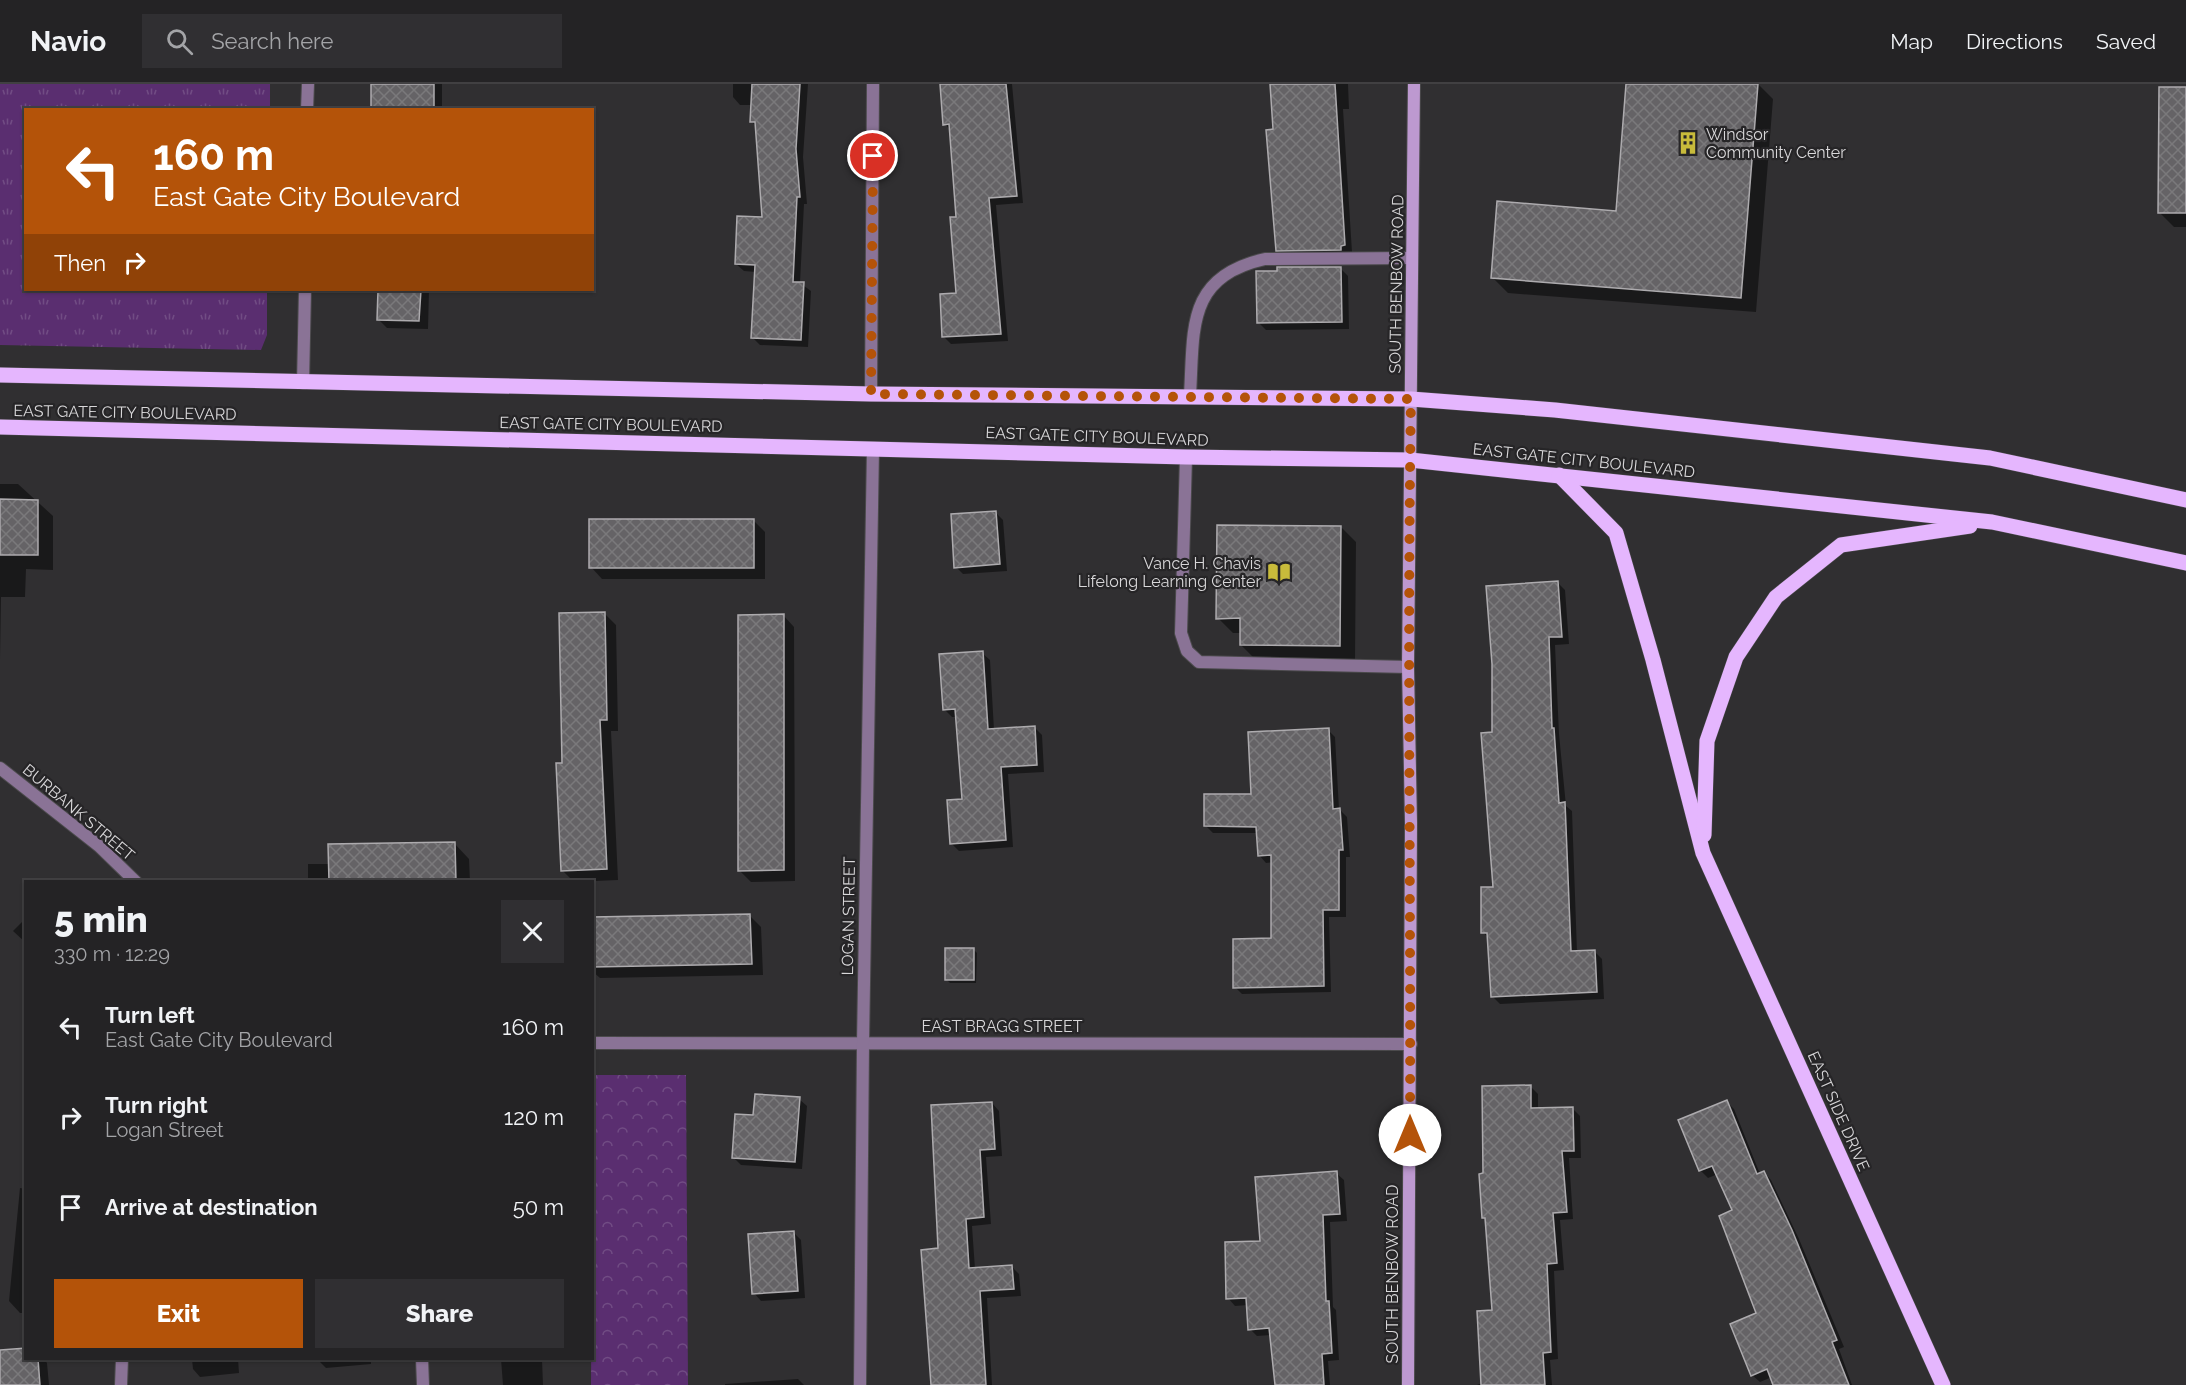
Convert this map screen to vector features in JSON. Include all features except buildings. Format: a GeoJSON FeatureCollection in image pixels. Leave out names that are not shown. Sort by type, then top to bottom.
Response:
{"type":"FeatureCollection","features":[{"type":"Feature","properties":{"kind":"main road","name":"SOUTH BENBOW ROAD"},"geometry":{"type":"LineString","coordinates":[[1408,1385],[1411,1044],[1408,667],[1414,84]]}},
{"type":"Feature","properties":{"kind":"main road","name":"EAST GATE CITY BOULEVARD"},"geometry":{"type":"LineString","coordinates":[[0,375],[871,394],[1190,395],[1411,399],[1555,410],[1990,458],[2186,500]]}},
{"type":"Feature","properties":{"kind":"main road","name":"EAST GATE CITY BOULEVARD"},"geometry":{"type":"LineString","coordinates":[[0,427],[1186,457],[1410,460],[1992,522],[2185,562]]}},
{"type":"Feature","properties":{"kind":"main road","name":"EAST SIDE DRIVE"},"geometry":{"type":"LineString","coordinates":[[1559,475],[1616,533],[1653,660],[1703,853],[1943,1385]]}},
{"type":"Feature","properties":{"kind":"main road"},"geometry":{"type":"LineString","coordinates":[[1703,853],[1707,741],[1736,657],[1776,597],[1841,545],[1992,522]]}},
{"type":"Feature","properties":{"kind":"street"},"geometry":{"type":"LineString","coordinates":[[307,108],[308,84]]}},
{"type":"Feature","properties":{"kind":"street"},"geometry":{"type":"LineString","coordinates":[[871,394],[873,84]]}},
{"type":"Feature","properties":{"kind":"street"},"geometry":{"type":"LineString","coordinates":[[1190,395],[1194,326],[1202,297],[1220,278],[1243,264],[1265,259],[1412,258]]}},
{"type":"Feature","properties":{"kind":"street"},"geometry":{"type":"LineString","coordinates":[[303,383],[305,291]]}},
{"type":"Feature","properties":{"kind":"street","name":"LOGAN STREET"},"geometry":{"type":"LineString","coordinates":[[860,1385],[873,448]]}},
{"type":"Feature","properties":{"kind":"street"},"geometry":{"type":"LineString","coordinates":[[1186,457],[1181,633],[1187,651],[1199,662],[1408,667]]}},
{"type":"Feature","properties":{"kind":"street","name":"BURBANK STREET"},"geometry":{"type":"LineString","coordinates":[[1,771],[99,846],[134,880]]}},
{"type":"Feature","properties":{"kind":"street","name":"EAST BRAGG STREET"},"geometry":{"type":"LineString","coordinates":[[594,1042],[1411,1044]]}},
{"type":"Feature","properties":{"kind":"street"},"geometry":{"type":"LineString","coordinates":[[121,1385],[122,1360]]}},
{"type":"Feature","properties":{"kind":"street"},"geometry":{"type":"LineString","coordinates":[[422,1360],[423,1385]]}},
{"type":"Feature","properties":{"kind":"green space"},"geometry":{"type":"Polygon","coordinates":[[[0,84],[270,84],[270,108],[24,108],[24,291],[267,291],[267,335],[261,350],[0,345],[0,84]]]}},
{"type":"Feature","properties":{"kind":"green space"},"geometry":{"type":"Polygon","coordinates":[[[594,1075],[686,1075],[688,1385],[591,1385],[591,1360],[594,1360],[594,1075]]]}},
{"type":"Feature","properties":{"kind":"place","name":"Windsor Community Center"},"geometry":{"type":"Point","coordinates":[1688,143]}},
{"type":"Feature","properties":{"kind":"place","name":"Vance H. Chavis Lifelong Learning Center"},"geometry":{"type":"Point","coordinates":[1279,572]}},
{"type":"Feature","properties":{"kind":"route"},"geometry":{"type":"LineString","coordinates":[[873,156],[871,394],[1190,395],[1411,399],[1408,667],[1411,823],[1410,1135]]}}]}
